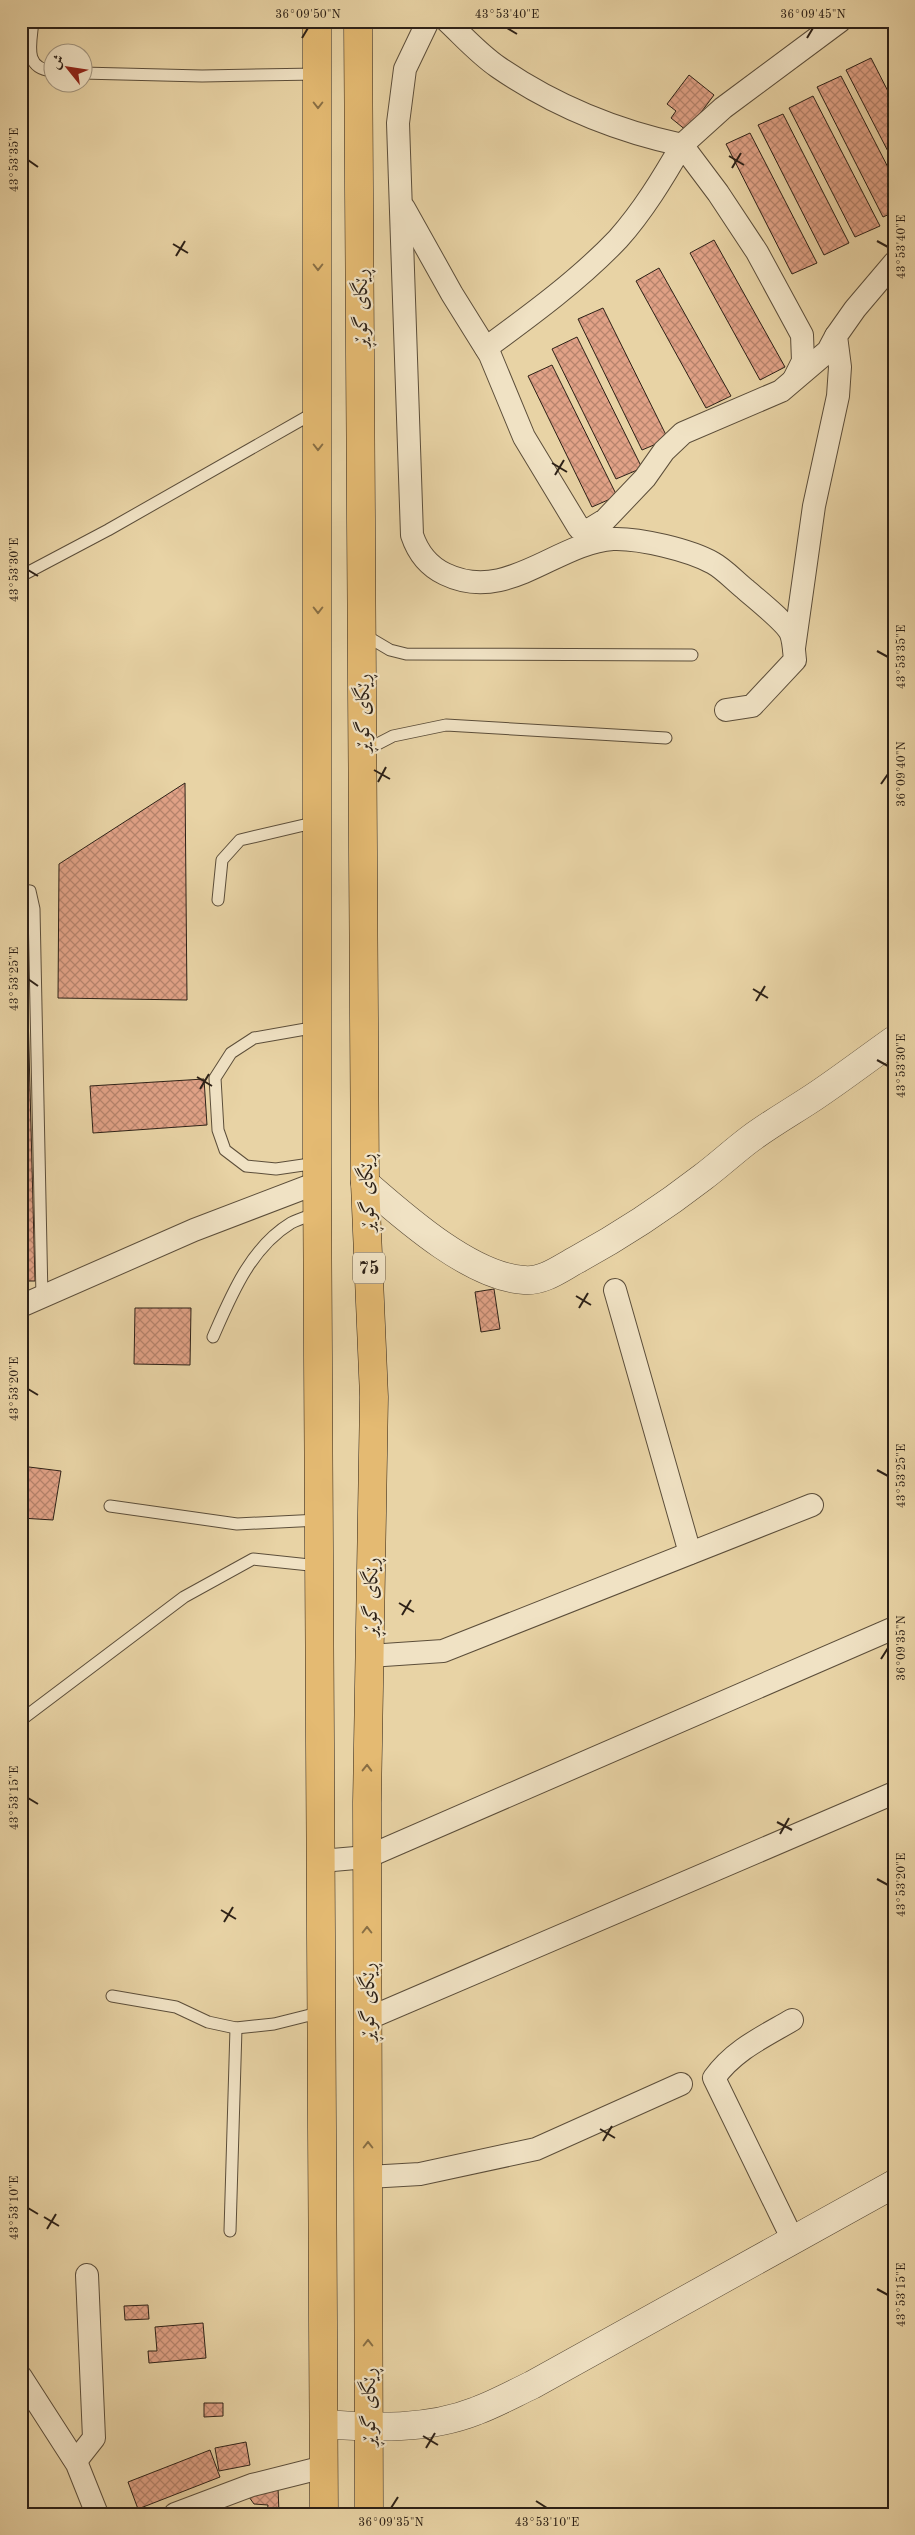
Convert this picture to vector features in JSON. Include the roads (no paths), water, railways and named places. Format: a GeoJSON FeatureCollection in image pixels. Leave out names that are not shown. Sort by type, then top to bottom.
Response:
{"type":"FeatureCollection","features":[{"type":"Feature","properties":{"kind":"highway"},"geometry":{"type":"LineString","coordinates":[[317,21],[317,1213],[324,2514]]}},
{"type":"Feature","properties":{"kind":"highway","name":"ڕێگای گوێڕ"},"geometry":{"type":"LineString","coordinates":[[358,21],[365,1183],[374,1397],[367,1857],[369,2514]]}},
{"type":"Feature","properties":{"kind":"street"},"geometry":{"type":"LineString","coordinates":[[428,21],[405,69],[398,124],[403,205],[412,535],[416,549],[435,570],[468,582],[491,581],[515,576],[546,564],[574,547],[614,539],[641,542],[684,552],[714,563],[764,605],[791,633],[795,660],[752,706],[726,710]]}},
{"type":"Feature","properties":{"kind":"street"},"geometry":{"type":"LineString","coordinates":[[446,21],[497,66],[557,103],[643,136],[682,145],[718,194],[756,252],[802,336],[803,361],[794,380]]}},
{"type":"Feature","properties":{"kind":"street"},"geometry":{"type":"LineString","coordinates":[[486,348],[529,316],[593,263],[618,238],[653,194],[682,145],[723,108],[840,21]]}},
{"type":"Feature","properties":{"kind":"street"},"geometry":{"type":"LineString","coordinates":[[403,205],[452,294],[486,348],[524,438],[579,528],[587,530],[606,520],[645,478],[664,451],[683,433],[781,391],[828,351],[855,309],[894,263]]}},
{"type":"Feature","properties":{"kind":"street"},"geometry":{"type":"LineString","coordinates":[[793,651],[814,506],[838,396],[840,368],[836,336]]}},
{"type":"Feature","properties":{"kind":"street"},"geometry":{"type":"LineString","coordinates":[[365,1183],[405,1218],[434,1240],[472,1262],[511,1279],[527,1281],[546,1276],[597,1248],[653,1213],[704,1177],[751,1138],[894,1040]]}},
{"type":"Feature","properties":{"kind":"street"},"geometry":{"type":"LineString","coordinates":[[21,1306],[194,1230],[317,1173]]}},
{"type":"Feature","properties":{"kind":"street"},"geometry":{"type":"LineString","coordinates":[[615,1290],[690,1553]]}},
{"type":"Feature","properties":{"kind":"street"},"geometry":{"type":"LineString","coordinates":[[369,1656],[443,1651],[812,1505]]}},
{"type":"Feature","properties":{"kind":"street"},"geometry":{"type":"LineString","coordinates":[[321,1861],[367,1857],[894,1628]]}},
{"type":"Feature","properties":{"kind":"street"},"geometry":{"type":"LineString","coordinates":[[367,2019],[894,1793]]}},
{"type":"Feature","properties":{"kind":"street"},"geometry":{"type":"LineString","coordinates":[[792,2020],[741,2049],[723,2065],[714,2078],[793,2240]]}},
{"type":"Feature","properties":{"kind":"street"},"geometry":{"type":"LineString","coordinates":[[368,2178],[420,2174],[536,2149],[681,2084]]}},
{"type":"Feature","properties":{"kind":"street"},"geometry":{"type":"LineString","coordinates":[[324,2424],[368,2428],[423,2425],[475,2412],[532,2385],[894,2184]]}},
{"type":"Feature","properties":{"kind":"street"},"geometry":{"type":"LineString","coordinates":[[73,2457],[79,2457],[94,2438],[87,2275]]}},
{"type":"Feature","properties":{"kind":"street"},"geometry":{"type":"LineString","coordinates":[[21,2377],[73,2457],[97,2514]]}},
{"type":"Feature","properties":{"kind":"street"},"geometry":{"type":"LineString","coordinates":[[175,2514],[252,2485],[324,2467]]}},
{"type":"Feature","properties":{"kind":"lane"},"geometry":{"type":"LineString","coordinates":[[33,21],[30,53],[34,63],[42,70]]}},
{"type":"Feature","properties":{"kind":"lane"},"geometry":{"type":"LineString","coordinates":[[222,21],[261,21]]}},
{"type":"Feature","properties":{"kind":"lane"},"geometry":{"type":"LineString","coordinates":[[92,73],[202,76],[318,74]]}},
{"type":"Feature","properties":{"kind":"lane"},"geometry":{"type":"LineString","coordinates":[[21,576],[108,530],[318,410]]}},
{"type":"Feature","properties":{"kind":"lane"},"geometry":{"type":"LineString","coordinates":[[362,634],[390,650],[406,654],[692,655]]}},
{"type":"Feature","properties":{"kind":"lane"},"geometry":{"type":"LineString","coordinates":[[363,752],[394,736],[446,725],[666,738]]}},
{"type":"Feature","properties":{"kind":"lane"},"geometry":{"type":"LineString","coordinates":[[218,900],[222,860],[240,840],[318,822]]}},
{"type":"Feature","properties":{"kind":"lane"},"geometry":{"type":"LineString","coordinates":[[21,890],[30,891],[34,909],[42,1298]]}},
{"type":"Feature","properties":{"kind":"lane"},"geometry":{"type":"LineString","coordinates":[[317,1026],[254,1038],[231,1053],[215,1078],[218,1130],[225,1150],[246,1166],[317,1173]]}},
{"type":"Feature","properties":{"kind":"lane"},"geometry":{"type":"LineString","coordinates":[[213,1338],[237,1282],[266,1245],[291,1223],[317,1213]]}},
{"type":"Feature","properties":{"kind":"lane"},"geometry":{"type":"LineString","coordinates":[[110,1506],[237,1524],[319,1520]]}},
{"type":"Feature","properties":{"kind":"lane"},"geometry":{"type":"LineString","coordinates":[[21,1720],[184,1597],[253,1559],[320,1566]]}},
{"type":"Feature","properties":{"kind":"lane"},"geometry":{"type":"LineString","coordinates":[[112,1996],[176,2007],[208,2022],[236,2028],[274,2024],[322,2012]]}},
{"type":"Feature","properties":{"kind":"lane"},"geometry":{"type":"LineString","coordinates":[[230,2231],[236,2028]]}}]}
